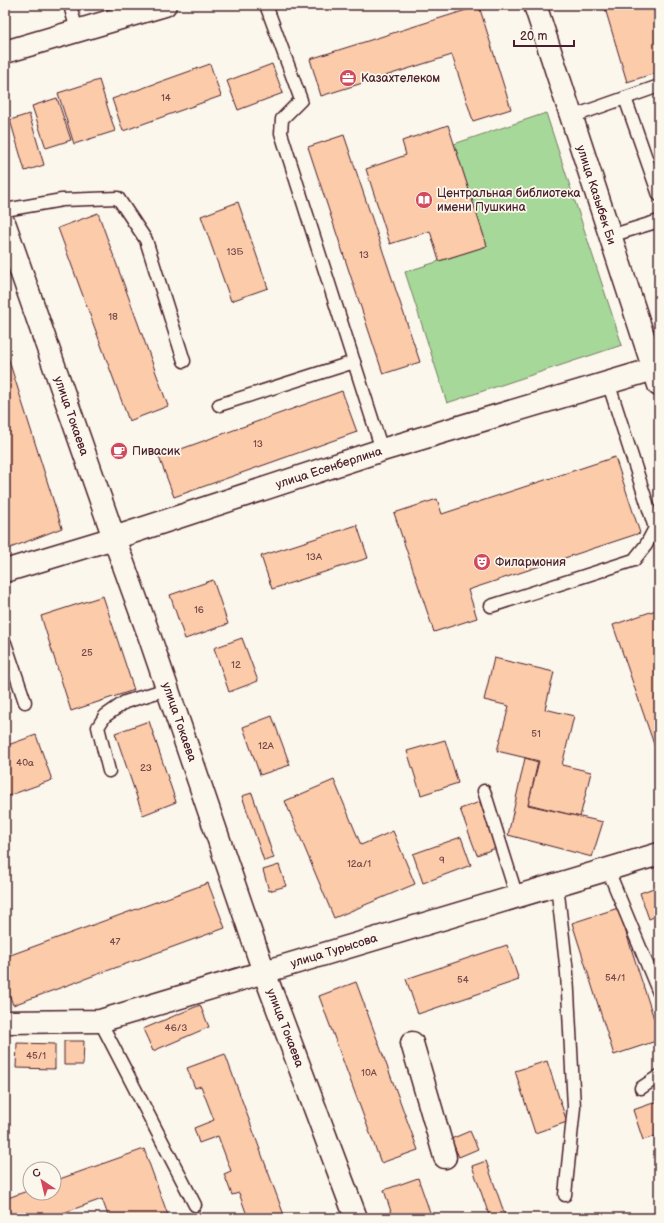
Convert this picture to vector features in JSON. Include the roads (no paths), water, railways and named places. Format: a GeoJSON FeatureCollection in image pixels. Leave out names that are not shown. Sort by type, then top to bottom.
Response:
{"type":"FeatureCollection","features":[{"type":"Feature","properties":{"kind":"street"},"geometry":{"type":"LineString","coordinates":[[5,52],[165,5]]}},
{"type":"Feature","properties":{"kind":"street","name":"улица Казыбек Би"},"geometry":{"type":"LineString","coordinates":[[535,5],[656,377]]}},
{"type":"Feature","properties":{"kind":"street","name":"улица Токаева"},"geometry":{"type":"LineString","coordinates":[[5,225],[264,972],[356,1218]]}},
{"type":"Feature","properties":{"kind":"street","name":"улица Есенберлина"},"geometry":{"type":"LineString","coordinates":[[5,571],[114,538],[382,450],[608,382],[656,377]]}},
{"type":"Feature","properties":{"kind":"street","name":"улица Турысова"},"geometry":{"type":"LineString","coordinates":[[5,1022],[100,1020],[659,854]]}},
{"type":"Feature","properties":{"kind":"street"},"geometry":{"type":"LineString","coordinates":[[412,1043],[444,1156]]}},
{"type":"Feature","properties":{"kind":"lane"},"geometry":{"type":"LineString","coordinates":[[70,5],[78,30]]}},
{"type":"Feature","properties":{"kind":"lane"},"geometry":{"type":"LineString","coordinates":[[266,5],[301,100],[282,119],[281,133],[382,450]]}},
{"type":"Feature","properties":{"kind":"lane"},"geometry":{"type":"LineString","coordinates":[[571,118],[659,86]]}},
{"type":"Feature","properties":{"kind":"lane"},"geometry":{"type":"LineString","coordinates":[[625,98],[659,195]]}},
{"type":"Feature","properties":{"kind":"lane"},"geometry":{"type":"LineString","coordinates":[[5,210],[62,200],[118,198],[146,240],[184,361]]}},
{"type":"Feature","properties":{"kind":"lane"},"geometry":{"type":"LineString","coordinates":[[610,236],[659,221]]}},
{"type":"Feature","properties":{"kind":"lane"},"geometry":{"type":"LineString","coordinates":[[219,405],[354,362]]}},
{"type":"Feature","properties":{"kind":"lane"},"geometry":{"type":"LineString","coordinates":[[491,606],[634,560],[646,545],[655,528],[608,382]]}},
{"type":"Feature","properties":{"kind":"lane"},"geometry":{"type":"LineString","coordinates":[[5,643],[25,702]]}},
{"type":"Feature","properties":{"kind":"lane"},"geometry":{"type":"LineString","coordinates":[[109,771],[98,727],[105,716],[125,702],[167,689]]}},
{"type":"Feature","properties":{"kind":"lane"},"geometry":{"type":"LineString","coordinates":[[484,791],[517,896]]}},
{"type":"Feature","properties":{"kind":"lane"},"geometry":{"type":"LineString","coordinates":[[608,870],[659,993]]}},
{"type":"Feature","properties":{"kind":"lane"},"geometry":{"type":"LineString","coordinates":[[557,884],[567,973],[574,1107],[565,1195]]}},
{"type":"Feature","properties":{"kind":"lane"},"geometry":{"type":"LineString","coordinates":[[100,1020],[195,1205]]}},
{"type":"Feature","properties":{"kind":"lane"},"geometry":{"type":"LineString","coordinates":[[641,1088],[659,1076]]}},
{"type":"Feature","properties":{"kind":"place","name":"Казахтелеком"},"geometry":{"type":"Point","coordinates":[348,78]}},
{"type":"Feature","properties":{"kind":"place","name":"Центральная библиотека имени Пушкина"},"geometry":{"type":"Point","coordinates":[424,200]}},
{"type":"Feature","properties":{"kind":"place","name":"Пивасик"},"geometry":{"type":"Point","coordinates":[119,451]}},
{"type":"Feature","properties":{"kind":"place","name":"Филармония"},"geometry":{"type":"Point","coordinates":[482,562]}}]}
